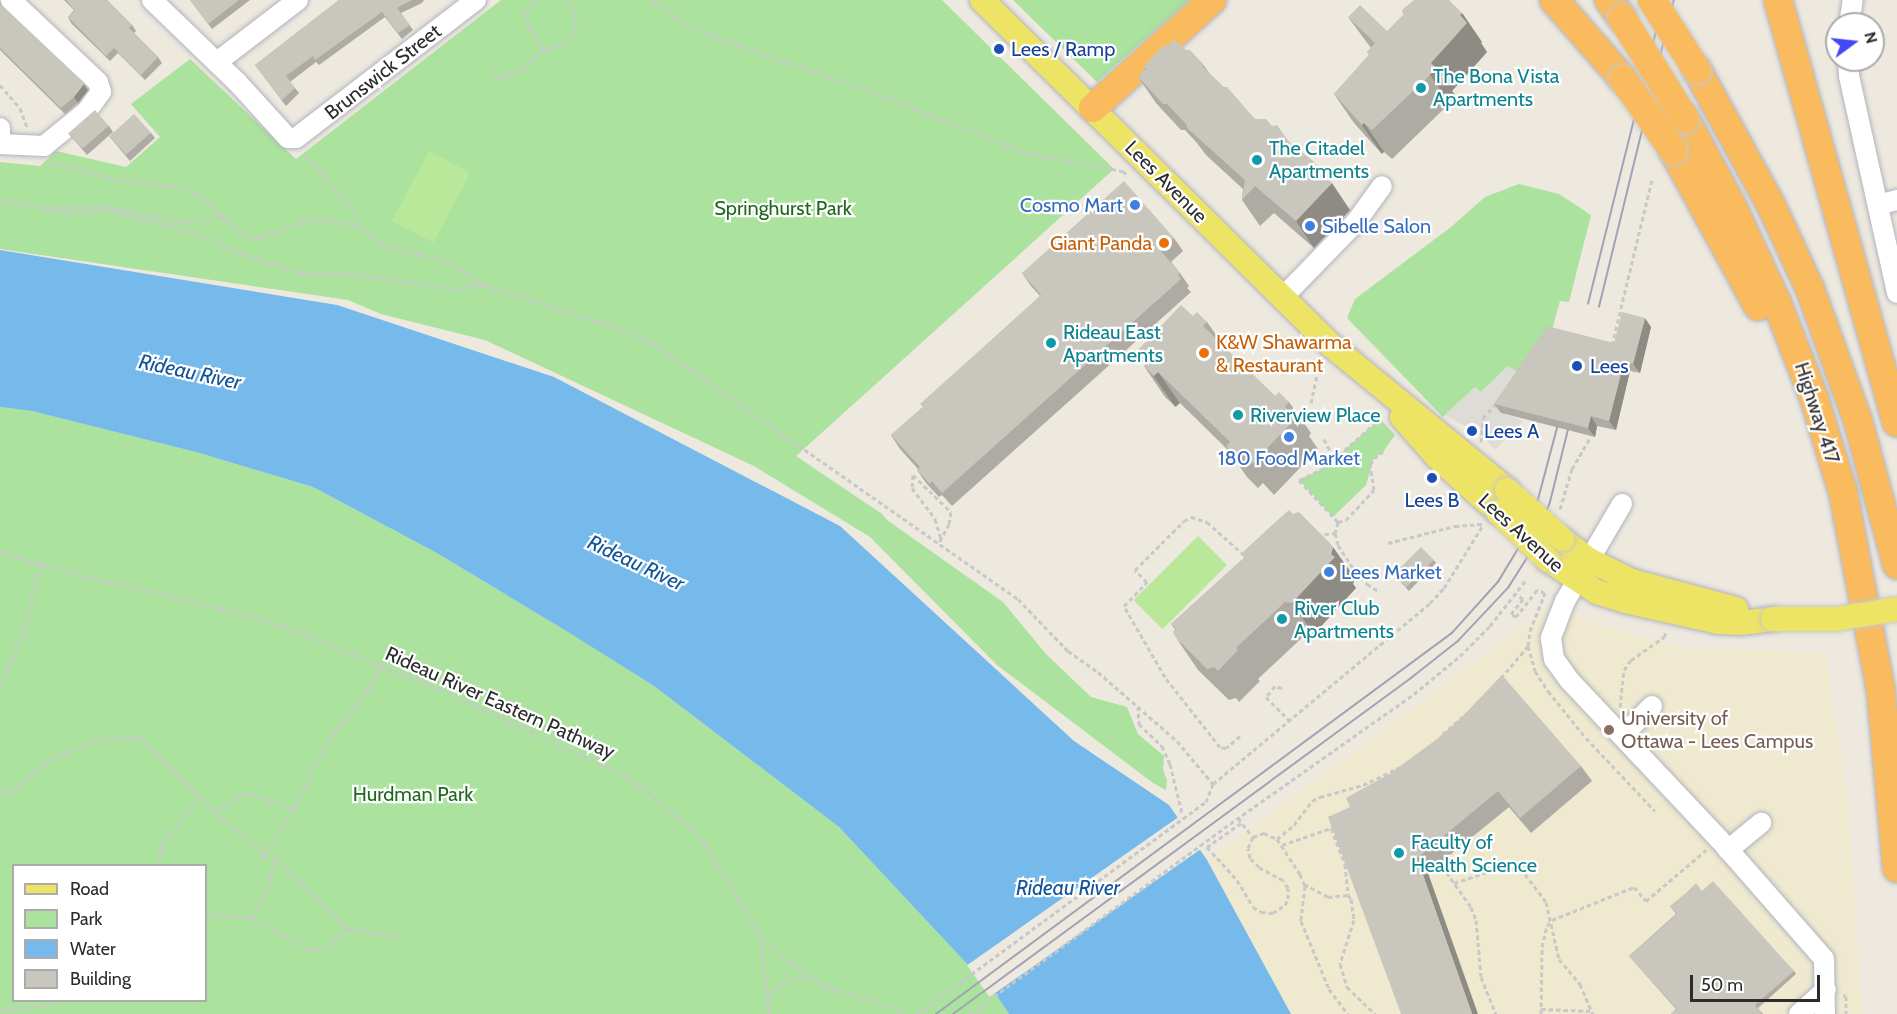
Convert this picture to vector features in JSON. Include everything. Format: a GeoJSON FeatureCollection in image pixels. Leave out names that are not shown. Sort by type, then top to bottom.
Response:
{"type":"FeatureCollection","features":[{"type":"Feature","properties":{"kind":"highway"},"geometry":{"type":"LineString","coordinates":[[1093,108],[1212,0]]}},
{"type":"Feature","properties":{"kind":"highway"},"geometry":{"type":"LineString","coordinates":[[1554,0],[1623,79]]}},
{"type":"Feature","properties":{"kind":"highway"},"geometry":{"type":"LineString","coordinates":[[1570,0],[1672,150],[1745,278],[1773,338],[1858,566]]}},
{"type":"Feature","properties":{"kind":"highway","name":"Highway 417"},"geometry":{"type":"LineString","coordinates":[[1652,0],[1697,70],[1771,206],[1810,289],[1858,421],[1897,565]]}},
{"type":"Feature","properties":{"kind":"highway"},"geometry":{"type":"LineString","coordinates":[[1778,0],[1897,423]]}},
{"type":"Feature","properties":{"kind":"highway"},"geometry":{"type":"LineString","coordinates":[[1789,0],[1790,38]]}},
{"type":"Feature","properties":{"kind":"highway","name":"Highway 417"},"geometry":{"type":"LineString","coordinates":[[1615,9],[1685,119],[1748,240],[1799,357],[1843,492],[1858,566],[1881,692],[1897,868]]}},
{"type":"Feature","properties":{"kind":"main road","name":"Lees Avenue"},"geometry":{"type":"LineString","coordinates":[[982,0],[1093,108],[1137,164],[1352,362],[1472,460],[1495,508],[1562,539],[1582,570],[1603,594],[1670,613],[1741,623],[1773,619],[1836,619],[1897,609]]}},
{"type":"Feature","properties":{"kind":"main road","name":"Lees Avenue"},"geometry":{"type":"LineString","coordinates":[[1352,362],[1437,457],[1495,508],[1548,560],[1582,570],[1611,572],[1657,589],[1773,619]]}},
{"type":"Feature","properties":{"kind":"street"},"geometry":{"type":"LineString","coordinates":[[0,128],[0,144],[34,147],[87,111],[101,92],[98,82],[11,0]]}},
{"type":"Feature","properties":{"kind":"street"},"geometry":{"type":"LineString","coordinates":[[152,0],[216,62],[288,138]]}},
{"type":"Feature","properties":{"kind":"street"},"geometry":{"type":"LineString","coordinates":[[216,62],[297,0]]}},
{"type":"Feature","properties":{"kind":"street","name":"Brunswick Street"},"geometry":{"type":"LineString","coordinates":[[288,138],[303,135],[476,0]]}},
{"type":"Feature","properties":{"kind":"street"},"geometry":{"type":"LineString","coordinates":[[1849,72],[1897,293]]}},
{"type":"Feature","properties":{"kind":"street"},"geometry":{"type":"LineString","coordinates":[[1283,297],[1356,222],[1382,186]]}},
{"type":"Feature","properties":{"kind":"street"},"geometry":{"type":"LineString","coordinates":[[1878,205],[1897,200]]}},
{"type":"Feature","properties":{"kind":"street"},"geometry":{"type":"LineString","coordinates":[[1622,504],[1565,601],[1551,638],[1552,653],[1559,668],[1623,735],[1721,852],[1824,959],[1825,1014]]}},
{"type":"Feature","properties":{"kind":"street"},"geometry":{"type":"LineString","coordinates":[[1623,735],[1652,706]]}},
{"type":"Feature","properties":{"kind":"street"},"geometry":{"type":"LineString","coordinates":[[1721,852],[1761,823]]}},
{"type":"Feature","properties":{"kind":"street"},"geometry":{"type":"LineString","coordinates":[[1799,1014],[1826,990]]}},
{"type":"Feature","properties":{"kind":"path"},"geometry":{"type":"LineString","coordinates":[[535,0],[526,13],[529,28],[544,49]]}},
{"type":"Feature","properties":{"kind":"path"},"geometry":{"type":"LineString","coordinates":[[490,73],[501,76],[524,69],[544,49],[558,47],[570,38],[576,22],[569,0]]}},
{"type":"Feature","properties":{"kind":"path"},"geometry":{"type":"LineString","coordinates":[[654,0],[683,23],[715,37],[884,96],[1023,152],[1123,171],[1137,164]]}},
{"type":"Feature","properties":{"kind":"path"},"geometry":{"type":"LineString","coordinates":[[0,85],[20,108],[40,161],[119,180],[185,188],[205,199],[249,238],[258,238],[307,221],[324,219],[361,226]]}},
{"type":"Feature","properties":{"kind":"path"},"geometry":{"type":"LineString","coordinates":[[288,138],[338,192],[361,226],[380,244],[446,261],[485,285],[621,329],[651,342],[940,541],[1018,599],[1068,651],[1138,706],[1177,741],[1213,784]]}},
{"type":"Feature","properties":{"kind":"path"},"geometry":{"type":"LineString","coordinates":[[1611,349],[1652,180]]}},
{"type":"Feature","properties":{"kind":"path"},"geometry":{"type":"LineString","coordinates":[[0,200],[65,213],[117,212],[213,239],[234,251],[301,273],[351,274],[455,289],[485,285]]}},
{"type":"Feature","properties":{"kind":"path"},"geometry":{"type":"LineString","coordinates":[[46,208],[105,206],[187,223],[222,216]]}},
{"type":"Feature","properties":{"kind":"path"},"geometry":{"type":"LineString","coordinates":[[1311,403],[1320,358]]}},
{"type":"Feature","properties":{"kind":"path"},"geometry":{"type":"LineString","coordinates":[[1472,460],[1481,442],[1483,418],[1502,397]]}},
{"type":"Feature","properties":{"kind":"path"},"geometry":{"type":"LineString","coordinates":[[1330,458],[1339,455],[1380,419]]}},
{"type":"Feature","properties":{"kind":"path"},"geometry":{"type":"LineString","coordinates":[[1559,511],[1572,468],[1591,436]]}},
{"type":"Feature","properties":{"kind":"path"},"geometry":{"type":"LineString","coordinates":[[1324,439],[1331,453],[1324,468],[1299,480],[1338,522]]}},
{"type":"Feature","properties":{"kind":"path"},"geometry":{"type":"LineString","coordinates":[[1338,522],[1346,520],[1374,490],[1370,465],[1374,458],[1383,453]]}},
{"type":"Feature","properties":{"kind":"path"},"geometry":{"type":"LineString","coordinates":[[913,475],[951,512],[949,524],[940,541],[935,519],[912,488],[913,475]]}},
{"type":"Feature","properties":{"kind":"path"},"geometry":{"type":"LineString","coordinates":[[1388,543],[1455,526],[1495,508]]}},
{"type":"Feature","properties":{"kind":"path"},"geometry":{"type":"LineString","coordinates":[[917,1014],[1206,802],[1213,784],[1430,603],[1444,588],[1495,508]]}},
{"type":"Feature","properties":{"kind":"path"},"geometry":{"type":"LineString","coordinates":[[1240,736],[1226,748],[1220,747],[1165,677],[1124,606],[1147,582],[1135,570],[1184,521],[1191,517],[1207,522],[1248,559]]}},
{"type":"Feature","properties":{"kind":"path"},"geometry":{"type":"LineString","coordinates":[[1338,522],[1335,533],[1338,545],[1367,584],[1380,592]]}},
{"type":"Feature","properties":{"kind":"path"},"geometry":{"type":"LineString","coordinates":[[1312,537],[1321,533],[1335,533]]}},
{"type":"Feature","properties":{"kind":"path","name":"Rideau River Eastern Pathway"},"geometry":{"type":"LineString","coordinates":[[0,552],[283,626],[462,700],[618,772],[642,787],[679,816],[705,844],[760,935],[814,980],[826,987],[891,1006],[904,1014]]}},
{"type":"Feature","properties":{"kind":"path"},"geometry":{"type":"LineString","coordinates":[[0,686],[23,634],[40,564]]}},
{"type":"Feature","properties":{"kind":"path"},"geometry":{"type":"LineString","coordinates":[[970,1014],[1423,686],[1476,640],[1525,581]]}},
{"type":"Feature","properties":{"kind":"path"},"geometry":{"type":"LineString","coordinates":[[1516,594],[1523,598],[1511,614],[1516,617],[1537,590],[1545,593],[1530,631],[1528,646],[1535,671],[1586,738],[1655,811]]}},
{"type":"Feature","properties":{"kind":"path"},"geometry":{"type":"LineString","coordinates":[[1620,707],[1624,670],[1631,660],[1666,635],[1670,613]]}},
{"type":"Feature","properties":{"kind":"path"},"geometry":{"type":"LineString","coordinates":[[1499,680],[1528,646]]}},
{"type":"Feature","properties":{"kind":"path"},"geometry":{"type":"LineString","coordinates":[[264,855],[294,808],[324,747],[368,690],[381,666]]}},
{"type":"Feature","properties":{"kind":"path"},"geometry":{"type":"LineString","coordinates":[[1282,688],[1275,687],[1266,697],[1290,721]]}},
{"type":"Feature","properties":{"kind":"path"},"geometry":{"type":"LineString","coordinates":[[1138,706],[1139,724],[1166,754],[1182,813]]}},
{"type":"Feature","properties":{"kind":"path"},"geometry":{"type":"LineString","coordinates":[[1435,741],[1468,712]]}},
{"type":"Feature","properties":{"kind":"path"},"geometry":{"type":"LineString","coordinates":[[0,789],[10,793],[51,759],[97,740],[140,737],[199,797],[264,855],[276,859],[348,928],[398,937]]}},
{"type":"Feature","properties":{"kind":"path"},"geometry":{"type":"LineString","coordinates":[[1277,839],[1294,825],[1312,801],[1347,790],[1404,765]]}},
{"type":"Feature","properties":{"kind":"path"},"geometry":{"type":"LineString","coordinates":[[1347,790],[1350,799]]}},
{"type":"Feature","properties":{"kind":"path"},"geometry":{"type":"LineString","coordinates":[[216,812],[247,793],[294,808]]}},
{"type":"Feature","properties":{"kind":"path"},"geometry":{"type":"LineString","coordinates":[[158,864],[162,845],[199,797]]}},
{"type":"Feature","properties":{"kind":"path"},"geometry":{"type":"LineString","coordinates":[[1238,818],[1253,837]]}},
{"type":"Feature","properties":{"kind":"path"},"geometry":{"type":"LineString","coordinates":[[1241,822],[1207,847],[1237,880],[1254,907],[1262,912],[1273,913],[1285,905],[1288,899],[1288,888],[1283,880],[1259,867],[1250,858],[1248,848],[1253,837],[1264,833],[1277,839],[1282,845],[1304,884],[1328,897],[1348,895]]}},
{"type":"Feature","properties":{"kind":"path"},"geometry":{"type":"LineString","coordinates":[[1282,845],[1340,824]]}},
{"type":"Feature","properties":{"kind":"path"},"geometry":{"type":"LineString","coordinates":[[1331,828],[1345,864],[1348,895],[1355,914],[1340,958],[1342,975],[1353,996],[1375,1014]]}},
{"type":"Feature","properties":{"kind":"path"},"geometry":{"type":"LineString","coordinates":[[1454,883],[1496,868],[1519,869],[1540,891],[1546,902],[1551,921],[1559,959],[1580,984],[1592,1012],[1541,1012],[1542,947],[1547,926],[1551,921],[1588,903],[1634,887],[1646,901],[1708,848],[1721,852]]}},
{"type":"Feature","properties":{"kind":"path"},"geometry":{"type":"LineString","coordinates":[[251,918],[265,895],[276,859]]}},
{"type":"Feature","properties":{"kind":"path"},"geometry":{"type":"LineString","coordinates":[[1442,866],[1476,920],[1481,977],[1496,1014]]}},
{"type":"Feature","properties":{"kind":"path"},"geometry":{"type":"LineString","coordinates":[[1304,884],[1301,921],[1329,989],[1347,1014]]}},
{"type":"Feature","properties":{"kind":"path"},"geometry":{"type":"LineString","coordinates":[[207,914],[251,918],[312,950],[328,947],[348,928]]}},
{"type":"Feature","properties":{"kind":"path"},"geometry":{"type":"LineString","coordinates":[[760,935],[766,1005],[769,1014]]}},
{"type":"Feature","properties":{"kind":"path"},"geometry":{"type":"LineString","coordinates":[[766,1005],[772,992],[783,983],[798,978],[814,980]]}},
{"type":"Feature","properties":{"kind":"path"},"geometry":{"type":"LineString","coordinates":[[0,1010],[46,1005],[52,1002]]}},
{"type":"Feature","properties":{"kind":"shaded area"},"geometry":{"type":"Polygon","coordinates":[[[1508,366],[1526,377],[1501,413],[1523,421],[1495,450],[1482,436],[1445,415],[1475,387],[1481,392],[1508,366]]]}},
{"type":"Feature","properties":{"kind":"shaded area","name":"University of Ottawa - Lees Campus"},"geometry":{"type":"Polygon","coordinates":[[[1556,602],[1590,622],[1691,649],[1825,652],[1849,809],[1862,1014],[1291,1014],[1207,860],[1556,602]]]}},
{"type":"Feature","properties":{"kind":"green space","name":"Springhurst Park"},"geometry":{"type":"Polygon","coordinates":[[[501,0],[942,0],[1114,169],[796,456],[882,514],[887,520],[1003,602],[1046,654],[1091,697],[1127,707],[1138,734],[1164,756],[1163,770],[1167,780],[1166,790],[1153,783],[997,665],[870,537],[754,466],[485,340],[381,314],[348,300],[0,249],[0,162],[40,166],[56,151],[126,167],[160,137],[131,104],[190,59],[296,159],[501,0]]]}},
{"type":"Feature","properties":{"kind":"green space"},"geometry":{"type":"Polygon","coordinates":[[[1013,0],[1189,0],[1097,82],[1013,0]]]}},
{"type":"Feature","properties":{"kind":"green space"},"geometry":{"type":"Polygon","coordinates":[[[429,151],[470,173],[433,243],[392,221],[429,151]]]}},
{"type":"Feature","properties":{"kind":"green space"},"geometry":{"type":"Polygon","coordinates":[[[1519,184],[1559,194],[1591,215],[1569,302],[1560,301],[1551,333],[1519,373],[1508,366],[1481,392],[1474,388],[1443,417],[1347,318],[1355,299],[1451,227],[1485,197],[1519,184]]]}},
{"type":"Feature","properties":{"kind":"green space","name":"Hurdman Park"},"geometry":{"type":"Polygon","coordinates":[[[0,407],[32,411],[196,452],[313,487],[435,552],[563,629],[654,686],[839,827],[997,996],[1009,1014],[0,1014],[0,407]]]}},
{"type":"Feature","properties":{"kind":"green space"},"geometry":{"type":"Polygon","coordinates":[[[1380,419],[1395,435],[1383,452],[1374,458],[1366,485],[1333,517],[1299,480],[1324,468],[1330,458],[1339,455],[1380,419]]]}},
{"type":"Feature","properties":{"kind":"green space"},"geometry":{"type":"Polygon","coordinates":[[[1198,536],[1227,565],[1163,629],[1134,600],[1198,536]]]}},
{"type":"Feature","properties":{"kind":"water","name":"Rideau River"},"geometry":{"type":"Polygon","coordinates":[[[0,250],[337,305],[554,377],[840,526],[1074,741],[1169,805],[1207,860],[1291,1014],[1009,1014],[997,996],[839,827],[654,686],[563,629],[435,552],[313,487],[196,452],[32,411],[0,407],[0,250]]]}},
{"type":"Feature","properties":{"kind":"pier"},"geometry":{"type":"Polygon","coordinates":[[[1180,816],[1202,848],[989,997],[967,965],[1180,816]]]}},
{"type":"Feature","properties":{"kind":"building"},"geometry":{"type":"Polygon","coordinates":[[[66,0],[107,0],[132,25],[129,28],[158,57],[141,75],[114,48],[106,56],[68,17],[75,10],[66,0]]]}},
{"type":"Feature","properties":{"kind":"building"},"geometry":{"type":"Polygon","coordinates":[[[190,0],[239,0],[208,24],[190,0]]]}},
{"type":"Feature","properties":{"kind":"building"},"geometry":{"type":"Polygon","coordinates":[[[339,0],[412,0],[397,8],[410,25],[398,33],[382,12],[315,60],[313,56],[286,76],[295,88],[282,100],[255,65],[339,0]]]}},
{"type":"Feature","properties":{"kind":"building"},"geometry":{"type":"Polygon","coordinates":[[[1414,0],[1449,0],[1462,13],[1460,15],[1467,23],[1431,63],[1435,67],[1430,75],[1372,130],[1364,123],[1362,125],[1334,94],[1369,55],[1367,52],[1375,43],[1348,17],[1360,5],[1387,31],[1403,15],[1402,10],[1414,0]]]}},
{"type":"Feature","properties":{"kind":"building"},"geometry":{"type":"Polygon","coordinates":[[[0,4],[84,84],[61,108],[0,48],[0,4]]]}},
{"type":"Feature","properties":{"kind":"building","name":"The Citadel Apartments"},"geometry":{"type":"Polygon","coordinates":[[[1174,39],[1186,50],[1190,50],[1203,67],[1224,87],[1227,87],[1255,119],[1266,119],[1272,126],[1277,125],[1289,142],[1313,161],[1332,183],[1296,221],[1255,186],[1242,200],[1245,180],[1187,128],[1187,125],[1167,104],[1163,104],[1138,77],[1146,69],[1143,67],[1165,44],[1167,47],[1174,39]]]}},
{"type":"Feature","properties":{"kind":"building"},"geometry":{"type":"Polygon","coordinates":[[[95,110],[109,126],[82,149],[69,133],[95,110]]]}},
{"type":"Feature","properties":{"kind":"building"},"geometry":{"type":"Polygon","coordinates":[[[134,114],[151,133],[126,155],[109,136],[134,114]]]}},
{"type":"Feature","properties":{"kind":"building"},"geometry":{"type":"Polygon","coordinates":[[[1124,181],[1174,238],[1160,250],[1180,273],[1178,275],[1181,279],[942,493],[932,481],[930,484],[917,470],[920,467],[891,435],[923,407],[920,404],[1041,295],[1022,273],[1124,181]]]}},
{"type":"Feature","properties":{"kind":"building","name":"Riverview Place"},"geometry":{"type":"Polygon","coordinates":[[[1181,305],[1193,316],[1197,312],[1207,322],[1203,326],[1275,396],[1279,392],[1289,402],[1285,407],[1296,418],[1252,464],[1241,452],[1236,457],[1226,446],[1230,442],[1158,372],[1154,376],[1144,366],[1148,362],[1137,351],[1181,305]]]}},
{"type":"Feature","properties":{"kind":"building"},"geometry":{"type":"Polygon","coordinates":[[[1622,312],[1645,318],[1633,364],[1624,362],[1609,421],[1591,416],[1588,428],[1494,404],[1547,326],[1614,343],[1622,312]]]}},
{"type":"Feature","properties":{"kind":"building"},"geometry":{"type":"Polygon","coordinates":[[[1289,510],[1293,514],[1299,512],[1329,542],[1333,547],[1331,554],[1335,557],[1292,603],[1285,602],[1236,648],[1238,650],[1218,671],[1214,667],[1207,669],[1177,639],[1173,633],[1175,627],[1171,624],[1244,558],[1242,553],[1289,510]]]}},
{"type":"Feature","properties":{"kind":"building"},"geometry":{"type":"Polygon","coordinates":[[[1421,547],[1434,560],[1406,587],[1393,575],[1421,547]]]}},
{"type":"Feature","properties":{"kind":"building","name":"Faculty of Health Science"},"geometry":{"type":"Polygon","coordinates":[[[1502,675],[1581,766],[1520,818],[1498,791],[1417,858],[1472,1014],[1401,1014],[1328,817],[1350,807],[1346,798],[1391,773],[1437,739],[1458,721],[1502,675]]]}},
{"type":"Feature","properties":{"kind":"building"},"geometry":{"type":"Polygon","coordinates":[[[1713,881],[1794,971],[1755,1005],[1762,1013],[1760,1014],[1671,1014],[1677,1009],[1629,956],[1677,914],[1670,906],[1696,883],[1702,891],[1713,881]]]}},
{"type":"Feature","properties":{"kind":"tram line"},"geometry":{"type":"LineString","coordinates":[[1588,304],[1664,0]]}},
{"type":"Feature","properties":{"kind":"tram line"},"geometry":{"type":"LineString","coordinates":[[1599,307],[1674,0]]}},
{"type":"Feature","properties":{"kind":"tram line"},"geometry":{"type":"LineString","coordinates":[[936,1014],[1452,633],[1498,582],[1532,522],[1561,413]]}},
{"type":"Feature","properties":{"kind":"tram line"},"geometry":{"type":"LineString","coordinates":[[953,1014],[1411,678],[1458,641],[1508,588],[1532,550],[1550,502],[1572,414]]}},
{"type":"Feature","properties":{"kind":"place","name":"Lees / Ramp"},"geometry":{"type":"Point","coordinates":[999,49]}},
{"type":"Feature","properties":{"kind":"place","name":"The Bona Vista Apartments"},"geometry":{"type":"Point","coordinates":[1421,88]}},
{"type":"Feature","properties":{"kind":"place","name":"The Citadel Apartments"},"geometry":{"type":"Point","coordinates":[1257,160]}},
{"type":"Feature","properties":{"kind":"place","name":"Cosmo Mart"},"geometry":{"type":"Point","coordinates":[1135,205]}},
{"type":"Feature","properties":{"kind":"place","name":"Sibelle Salon"},"geometry":{"type":"Point","coordinates":[1310,226]}},
{"type":"Feature","properties":{"kind":"place","name":"Giant Panda"},"geometry":{"type":"Point","coordinates":[1164,243]}},
{"type":"Feature","properties":{"kind":"place","name":"Rideau East Apartments"},"geometry":{"type":"Point","coordinates":[1051,343]}},
{"type":"Feature","properties":{"kind":"place","name":"K&W Shawarma & Restaurant"},"geometry":{"type":"Point","coordinates":[1204,353]}},
{"type":"Feature","properties":{"kind":"place","name":"Lees"},"geometry":{"type":"Point","coordinates":[1577,366]}},
{"type":"Feature","properties":{"kind":"place","name":"Riverview Place"},"geometry":{"type":"Point","coordinates":[1238,415]}},
{"type":"Feature","properties":{"kind":"place","name":"Lees A"},"geometry":{"type":"Point","coordinates":[1472,431]}},
{"type":"Feature","properties":{"kind":"place","name":"180 Food Market"},"geometry":{"type":"Point","coordinates":[1289,437]}},
{"type":"Feature","properties":{"kind":"place","name":"Lees B"},"geometry":{"type":"Point","coordinates":[1432,478]}},
{"type":"Feature","properties":{"kind":"place","name":"Lees Market"},"geometry":{"type":"Point","coordinates":[1329,572]}},
{"type":"Feature","properties":{"kind":"place","name":"River Club Apartments"},"geometry":{"type":"Point","coordinates":[1282,619]}},
{"type":"Feature","properties":{"kind":"place","name":"University of Ottawa - Lees Campus"},"geometry":{"type":"Point","coordinates":[1609,730]}},
{"type":"Feature","properties":{"kind":"place","name":"Faculty of Health Science"},"geometry":{"type":"Point","coordinates":[1399,853]}}]}
